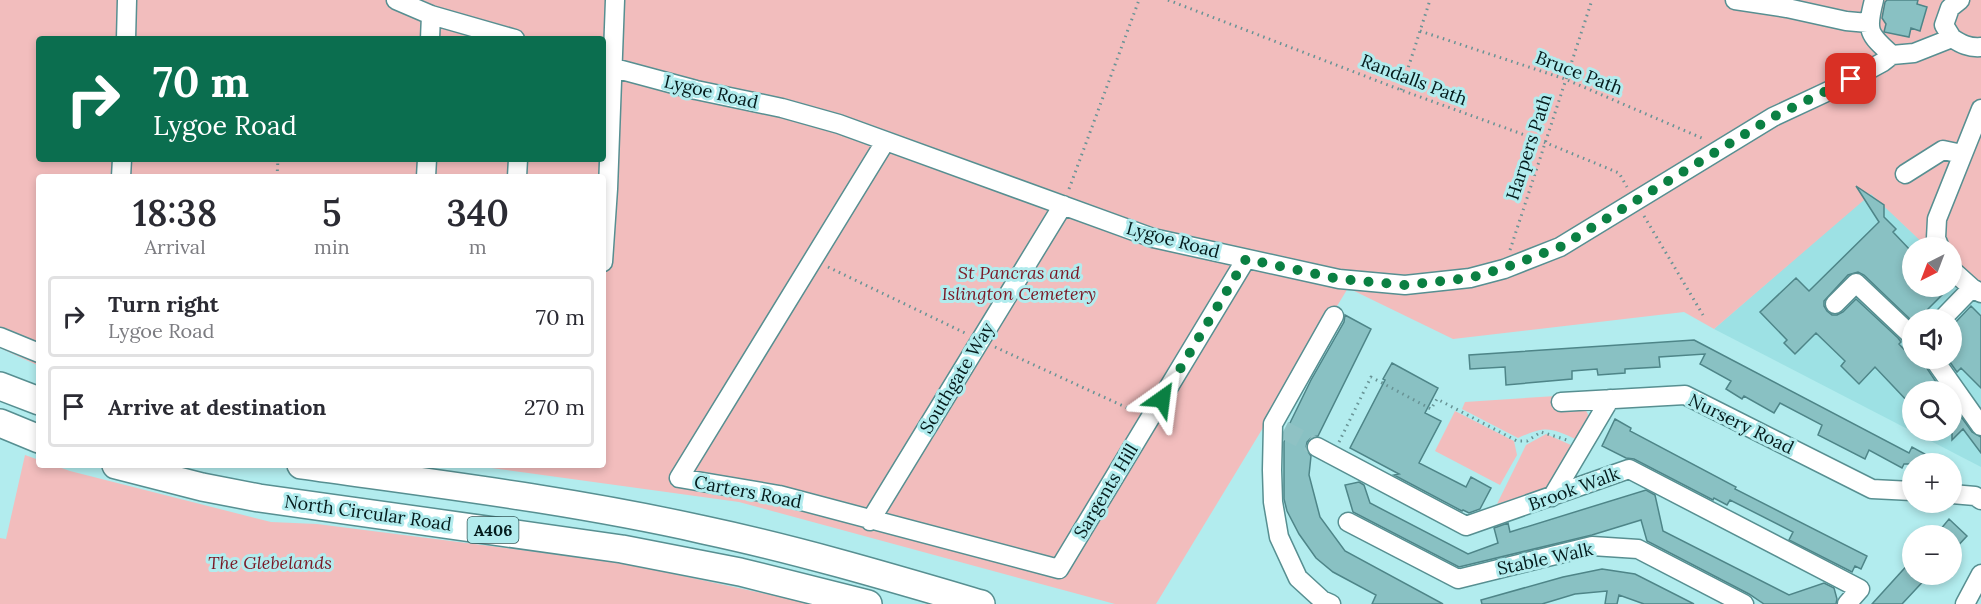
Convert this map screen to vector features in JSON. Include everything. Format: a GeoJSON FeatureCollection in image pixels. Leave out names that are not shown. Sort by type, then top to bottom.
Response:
{"type":"FeatureCollection","features":[{"type":"Feature","properties":{"kind":"highway"},"geometry":{"type":"LineString","coordinates":[[0,386],[36,400]]}},
{"type":"Feature","properties":{"kind":"highway"},"geometry":{"type":"LineString","coordinates":[[0,423],[36,438]]}},
{"type":"Feature","properties":{"kind":"highway","name":"North Circular Road"},"geometry":{"type":"LineString","coordinates":[[129,468],[202,487],[259,498],[622,549],[740,572],[868,604]]}},
{"type":"Feature","properties":{"kind":"highway","name":"A406"},"geometry":{"type":"LineString","coordinates":[[323,468],[532,497],[704,529],[801,553],[981,604]]}},
{"type":"Feature","properties":{"kind":"street"},"geometry":{"type":"LineString","coordinates":[[126,36],[127,0]]}},
{"type":"Feature","properties":{"kind":"street"},"geometry":{"type":"LineString","coordinates":[[396,0],[431,15],[504,36]]}},
{"type":"Feature","properties":{"kind":"street"},"geometry":{"type":"LineString","coordinates":[[606,144],[608,66],[615,0]]}},
{"type":"Feature","properties":{"kind":"street"},"geometry":{"type":"LineString","coordinates":[[1735,0],[1868,23]]}},
{"type":"Feature","properties":{"kind":"street"},"geometry":{"type":"LineString","coordinates":[[1874,0],[1868,23],[1876,41],[1892,55]]}},
{"type":"Feature","properties":{"kind":"street"},"geometry":{"type":"LineString","coordinates":[[1950,3],[1944,25],[1952,38],[1972,48],[1981,47]]}},
{"type":"Feature","properties":{"kind":"street"},"geometry":{"type":"LineString","coordinates":[[430,36],[431,15]]}},
{"type":"Feature","properties":{"kind":"street","name":"Lygoe Road"},"geometry":{"type":"LineString","coordinates":[[608,66],[696,90],[782,108],[839,124],[1153,238],[1339,279],[1405,285],[1470,278],[1560,247],[1773,117],[1835,88],[1892,55],[1914,53],[1952,38]]}},
{"type":"Feature","properties":{"kind":"street"},"geometry":{"type":"LineString","coordinates":[[1936,237],[1937,219],[1981,109]]}},
{"type":"Feature","properties":{"kind":"street","name":"Carters Road"},"geometry":{"type":"LineString","coordinates":[[885,142],[679,478],[779,495],[870,521],[1059,569]]}},
{"type":"Feature","properties":{"kind":"street"},"geometry":{"type":"LineString","coordinates":[[1905,174],[1944,150],[1962,154]]}},
{"type":"Feature","properties":{"kind":"street","name":"Southgate Way"},"geometry":{"type":"LineString","coordinates":[[870,521],[1063,204]]}},
{"type":"Feature","properties":{"kind":"street","name":"Sargents Hill"},"geometry":{"type":"LineString","coordinates":[[1059,569],[1246,259]]}},
{"type":"Feature","properties":{"kind":"street"},"geometry":{"type":"LineString","coordinates":[[1954,309],[1977,290],[1962,278]]}},
{"type":"Feature","properties":{"kind":"street"},"geometry":{"type":"LineString","coordinates":[[1835,304],[1856,283],[1902,327]]}},
{"type":"Feature","properties":{"kind":"street"},"geometry":{"type":"LineString","coordinates":[[1331,604],[1322,600],[1298,578],[1279,537],[1273,502],[1278,427],[1334,316]]}},
{"type":"Feature","properties":{"kind":"street"},"geometry":{"type":"LineString","coordinates":[[0,337],[36,352]]}},
{"type":"Feature","properties":{"kind":"street"},"geometry":{"type":"LineString","coordinates":[[1941,369],[1981,426]]}},
{"type":"Feature","properties":{"kind":"street","name":"Nursery Road"},"geometry":{"type":"LineString","coordinates":[[1561,402],[1684,395],[1872,489],[1902,490]]}},
{"type":"Feature","properties":{"kind":"street"},"geometry":{"type":"LineString","coordinates":[[1552,497],[1610,399]]}},
{"type":"Feature","properties":{"kind":"street","name":"Brook Walk"},"geometry":{"type":"LineString","coordinates":[[1325,451],[1466,526],[1629,470],[1860,590],[1847,604]]}},
{"type":"Feature","properties":{"kind":"street"},"geometry":{"type":"LineString","coordinates":[[1962,495],[1975,496],[1981,500]]}},
{"type":"Feature","properties":{"kind":"street","name":"Stable Walk"},"geometry":{"type":"LineString","coordinates":[[1348,522],[1458,579],[1592,546],[1638,549],[1744,604]]}},
{"type":"Feature","properties":{"kind":"street"},"geometry":{"type":"LineString","coordinates":[[1965,604],[1981,574]]}},
{"type":"Feature","properties":{"kind":"path"},"geometry":{"type":"LineString","coordinates":[[1063,204],[1139,0]]}},
{"type":"Feature","properties":{"kind":"path","name":"Randalls Path"},"geometry":{"type":"LineString","coordinates":[[1168,0],[1401,90],[1544,142],[1619,173],[1703,315]]}},
{"type":"Feature","properties":{"kind":"path"},"geometry":{"type":"LineString","coordinates":[[1401,90],[1430,0]]}},
{"type":"Feature","properties":{"kind":"path","name":"Harpers Path"},"geometry":{"type":"LineString","coordinates":[[1504,268],[1592,0]]}},
{"type":"Feature","properties":{"kind":"path","name":"Bruce Path"},"geometry":{"type":"LineString","coordinates":[[1420,31],[1565,80],[1725,148]]}},
{"type":"Feature","properties":{"kind":"path"},"geometry":{"type":"LineString","coordinates":[[1325,451],[1371,377],[1431,409],[1437,399],[1517,441],[1527,441],[1541,432],[1559,436],[1582,446]]}},
{"type":"Feature","properties":{"kind":"shaded area"},"geometry":{"type":"Polygon","coordinates":[[[1871,193],[1917,237],[1902,237],[1902,297],[1962,297],[1962,281],[1981,299],[1981,467],[1962,457],[1962,453],[1954,453],[1931,441],[1962,441],[1962,381],[1902,381],[1902,426],[1714,329],[1871,193]]]}},
{"type":"Feature","properties":{"kind":"green space","name":"St Pancras and Islington Cemetery"},"geometry":{"type":"Polygon","coordinates":[[[0,0],[1981,0],[1981,299],[1962,281],[1962,237],[1916,237],[1871,194],[1714,329],[1684,312],[1453,339],[1348,288],[1156,604],[1115,604],[739,502],[491,468],[606,468],[606,174],[36,174],[36,365],[0,348],[0,0]]]}},
{"type":"Feature","properties":{"kind":"green space"},"geometry":{"type":"Polygon","coordinates":[[[1556,396],[1584,407],[1590,418],[1578,440],[1548,430],[1536,431],[1518,438],[1462,409],[1465,402],[1556,396]]]}},
{"type":"Feature","properties":{"kind":"green space"},"geometry":{"type":"Polygon","coordinates":[[[1455,411],[1514,441],[1517,455],[1500,485],[1435,451],[1455,411]]]}},
{"type":"Feature","properties":{"kind":"green space"},"geometry":{"type":"Polygon","coordinates":[[[1546,434],[1571,445],[1553,483],[1541,491],[1497,504],[1526,445],[1546,434]]]}},
{"type":"Feature","properties":{"kind":"green space","name":"The Glebelands"},"geometry":{"type":"Polygon","coordinates":[[[25,455],[36,459],[36,468],[62,468],[271,522],[317,524],[623,563],[813,604],[0,604],[0,538],[6,539],[25,455]]]}},
{"type":"Feature","properties":{"kind":"building"},"geometry":{"type":"Polygon","coordinates":[[[1887,0],[1918,0],[1917,4],[1927,7],[1920,31],[1911,28],[1909,37],[1884,32],[1886,24],[1882,18],[1887,0]]]}},
{"type":"Feature","properties":{"kind":"building"},"geometry":{"type":"Polygon","coordinates":[[[1856,186],[1884,205],[1884,217],[1896,229],[1893,232],[1902,241],[1902,297],[1940,297],[1928,309],[1902,309],[1902,311],[1858,272],[1848,275],[1824,301],[1824,306],[1832,315],[1837,315],[1856,299],[1901,342],[1899,344],[1902,347],[1902,369],[1927,369],[1935,381],[1902,381],[1902,395],[1875,367],[1859,384],[1841,366],[1845,361],[1816,333],[1795,354],[1784,343],[1787,340],[1760,312],[1796,278],[1809,291],[1879,222],[1856,186]]]}},
{"type":"Feature","properties":{"kind":"building"},"geometry":{"type":"Polygon","coordinates":[[[1971,306],[1981,316],[1981,388],[1962,369],[1962,315],[1971,306]]]}},
{"type":"Feature","properties":{"kind":"building"},"geometry":{"type":"Polygon","coordinates":[[[1345,315],[1371,329],[1318,436],[1312,437],[1307,442],[1306,448],[1311,456],[1309,475],[1320,517],[1345,551],[1443,604],[1372,604],[1376,595],[1333,572],[1316,558],[1299,534],[1287,511],[1284,499],[1284,442],[1289,425],[1344,322],[1345,315]]]}},
{"type":"Feature","properties":{"kind":"building"},"geometry":{"type":"Polygon","coordinates":[[[1694,340],[1909,453],[1902,453],[1902,468],[1869,450],[1865,459],[1818,435],[1822,425],[1780,403],[1774,413],[1726,389],[1731,381],[1700,364],[1705,354],[1659,357],[1660,367],[1625,369],[1625,373],[1598,375],[1597,369],[1572,371],[1572,379],[1506,385],[1505,367],[1470,369],[1469,355],[1694,340]]]}},
{"type":"Feature","properties":{"kind":"building"},"geometry":{"type":"Polygon","coordinates":[[[1392,363],[1438,388],[1425,413],[1441,421],[1419,463],[1466,487],[1471,477],[1491,488],[1480,509],[1469,513],[1462,511],[1394,475],[1399,474],[1350,448],[1392,363]]]}},
{"type":"Feature","properties":{"kind":"building"},"geometry":{"type":"Polygon","coordinates":[[[1962,418],[1972,432],[1981,437],[1981,453],[1963,429],[1962,418]]]}},
{"type":"Feature","properties":{"kind":"building"},"geometry":{"type":"Polygon","coordinates":[[[1615,419],[1631,428],[1630,431],[1736,487],[1735,489],[1867,556],[1861,569],[1855,566],[1852,572],[1789,540],[1793,532],[1730,500],[1727,505],[1714,498],[1713,500],[1634,459],[1626,458],[1602,446],[1615,419]]]}},
{"type":"Feature","properties":{"kind":"building"},"geometry":{"type":"Polygon","coordinates":[[[1912,447],[1923,453],[1909,453],[1912,447]]]}},
{"type":"Feature","properties":{"kind":"building"},"geometry":{"type":"Polygon","coordinates":[[[1359,482],[1364,485],[1370,503],[1468,554],[1498,543],[1494,528],[1508,523],[1510,532],[1646,490],[1655,495],[1663,531],[1789,595],[1824,583],[1834,588],[1836,604],[1764,604],[1647,541],[1641,520],[1592,535],[1459,567],[1353,512],[1345,485],[1359,482]]]}},
{"type":"Feature","properties":{"kind":"building"},"geometry":{"type":"Polygon","coordinates":[[[1949,519],[1955,525],[1944,525],[1949,519]]]}},
{"type":"Feature","properties":{"kind":"building"},"geometry":{"type":"Polygon","coordinates":[[[1962,531],[1967,536],[1962,541],[1962,531]]]}},
{"type":"Feature","properties":{"kind":"building"},"geometry":{"type":"Polygon","coordinates":[[[1602,569],[1635,574],[1694,604],[1644,604],[1619,595],[1617,604],[1605,604],[1607,591],[1575,594],[1542,604],[1482,604],[1481,600],[1563,577],[1602,569]]]}},
{"type":"Feature","properties":{"kind":"building"},"geometry":{"type":"Polygon","coordinates":[[[1902,571],[1902,585],[1920,585],[1902,604],[1872,604],[1902,571]]]}},
{"type":"Feature","properties":{"kind":"tunnel"},"geometry":{"type":"LineString","coordinates":[[1284,430],[1317,447]]}},
{"type":"Feature","properties":{"kind":"route"},"geometry":{"type":"LineString","coordinates":[[1162,399],[1246,259],[1339,279],[1405,285],[1470,278],[1504,268],[1560,247],[1773,117],[1851,79]]}}]}
